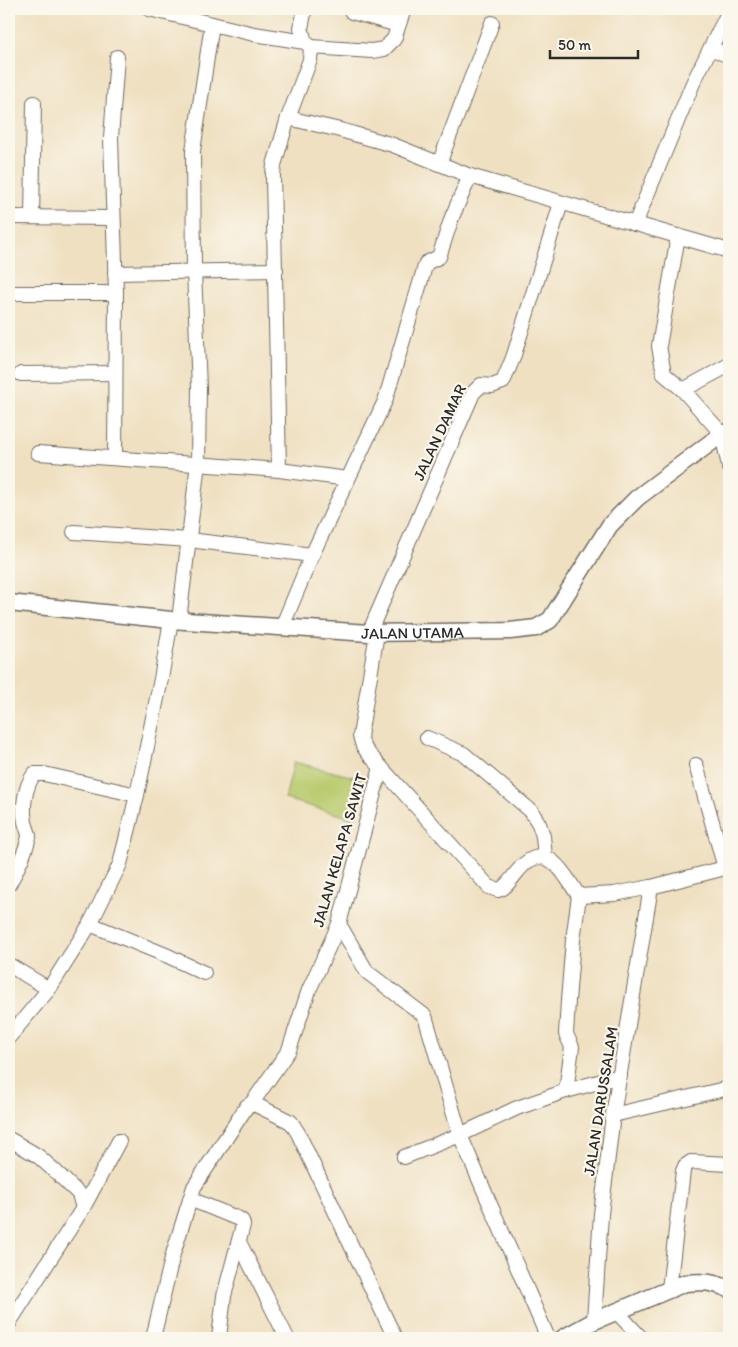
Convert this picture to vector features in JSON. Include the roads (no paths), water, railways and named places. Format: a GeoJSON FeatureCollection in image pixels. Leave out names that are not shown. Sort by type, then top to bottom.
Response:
{"type":"FeatureCollection","features":[{"type":"Feature","properties":{"kind":"street"},"geometry":{"type":"LineString","coordinates":[[150,9],[308,45],[372,51],[384,49],[394,38],[404,9]]}},
{"type":"Feature","properties":{"kind":"street"},"geometry":{"type":"LineString","coordinates":[[280,470],[273,175],[274,165],[288,118],[310,60],[308,45],[301,28],[305,9]]}},
{"type":"Feature","properties":{"kind":"street"},"geometry":{"type":"LineString","coordinates":[[350,9],[352,12],[398,25]]}},
{"type":"Feature","properties":{"kind":"street"},"geometry":{"type":"LineString","coordinates":[[635,224],[693,83],[729,11]]}},
{"type":"Feature","properties":{"kind":"street"},"geometry":{"type":"LineString","coordinates":[[439,164],[492,23]]}},
{"type":"Feature","properties":{"kind":"street"},"geometry":{"type":"LineString","coordinates":[[9,1037],[49,990],[90,924],[120,864],[175,620],[189,540],[198,463],[199,388],[194,271],[192,150],[212,24]]}},
{"type":"Feature","properties":{"kind":"street"},"geometry":{"type":"LineString","coordinates":[[711,48],[729,56]]}},
{"type":"Feature","properties":{"kind":"street"},"geometry":{"type":"LineString","coordinates":[[115,458],[116,293],[112,218],[111,138],[117,57]]}},
{"type":"Feature","properties":{"kind":"street"},"geometry":{"type":"LineString","coordinates":[[32,217],[34,103]]}},
{"type":"Feature","properties":{"kind":"street"},"geometry":{"type":"LineString","coordinates":[[288,118],[393,145],[470,176],[729,251]]}},
{"type":"Feature","properties":{"kind":"street"},"geometry":{"type":"LineString","coordinates":[[282,627],[312,555],[385,401],[426,263],[439,257],[452,217],[470,176]]}},
{"type":"Feature","properties":{"kind":"street","name":"JALAN DAMAR"},"geometry":{"type":"LineString","coordinates":[[373,633],[473,393],[481,385],[492,386],[503,382],[513,358],[561,203]]}},
{"type":"Feature","properties":{"kind":"street"},"geometry":{"type":"LineString","coordinates":[[9,217],[112,218]]}},
{"type":"Feature","properties":{"kind":"street"},"geometry":{"type":"LineString","coordinates":[[678,236],[659,346],[664,374],[683,390],[726,433],[729,466]]}},
{"type":"Feature","properties":{"kind":"street"},"geometry":{"type":"LineString","coordinates":[[115,273],[276,270]]}},
{"type":"Feature","properties":{"kind":"street"},"geometry":{"type":"LineString","coordinates":[[9,293],[116,293]]}},
{"type":"Feature","properties":{"kind":"street"},"geometry":{"type":"LineString","coordinates":[[683,390],[729,365]]}},
{"type":"Feature","properties":{"kind":"street"},"geometry":{"type":"LineString","coordinates":[[21,374],[115,373]]}},
{"type":"Feature","properties":{"kind":"street","name":"JALAN UTAMA"},"geometry":{"type":"LineString","coordinates":[[9,603],[175,620],[373,633],[510,631],[536,628],[550,620],[610,524],[637,498],[726,433]]}},
{"type":"Feature","properties":{"kind":"street"},"geometry":{"type":"LineString","coordinates":[[38,453],[198,463],[280,470],[348,479]]}},
{"type":"Feature","properties":{"kind":"street"},"geometry":{"type":"LineString","coordinates":[[74,532],[189,540],[312,555]]}},
{"type":"Feature","properties":{"kind":"street"},"geometry":{"type":"LineString","coordinates":[[373,633],[360,736],[363,746],[489,886],[498,890],[502,888],[527,862],[535,858],[545,857],[553,861],[579,896],[572,940],[566,1034],[572,1046],[566,1091]]}},
{"type":"Feature","properties":{"kind":"street"},"geometry":{"type":"LineString","coordinates":[[427,738],[464,754],[531,811],[544,836],[545,857]]}},
{"type":"Feature","properties":{"kind":"street"},"geometry":{"type":"LineString","coordinates":[[579,896],[614,894],[727,868],[696,765]]}},
{"type":"Feature","properties":{"kind":"street","name":"JALAN KELAPA SAWIT"},"geometry":{"type":"LineString","coordinates":[[153,1338],[172,1254],[194,1187],[247,1106],[252,1103],[290,1050],[309,990],[339,924],[381,767]]}},
{"type":"Feature","properties":{"kind":"street"},"geometry":{"type":"LineString","coordinates":[[9,884],[29,836],[25,823],[24,808],[29,781],[34,774],[44,774],[137,795]]}},
{"type":"Feature","properties":{"kind":"street","name":"JALAN DARUSSALAM"},"geometry":{"type":"LineString","coordinates":[[594,1321],[601,1214],[613,1115],[651,887]]}},
{"type":"Feature","properties":{"kind":"street"},"geometry":{"type":"LineString","coordinates":[[90,924],[204,973]]}},
{"type":"Feature","properties":{"kind":"street"},"geometry":{"type":"LineString","coordinates":[[339,924],[367,972],[425,1016],[460,1135],[548,1338]]}},
{"type":"Feature","properties":{"kind":"street"},"geometry":{"type":"LineString","coordinates":[[9,965],[49,990]]}},
{"type":"Feature","properties":{"kind":"street"},"geometry":{"type":"LineString","coordinates":[[404,1157],[460,1135],[517,1108],[566,1091],[620,1076]]}},
{"type":"Feature","properties":{"kind":"street"},"geometry":{"type":"LineString","coordinates":[[613,1115],[729,1088]]}},
{"type":"Feature","properties":{"kind":"street"},"geometry":{"type":"LineString","coordinates":[[252,1103],[292,1122],[313,1162],[394,1338]]}},
{"type":"Feature","properties":{"kind":"street"},"geometry":{"type":"LineString","coordinates":[[9,1139],[38,1156],[57,1173],[79,1194],[83,1208]]}},
{"type":"Feature","properties":{"kind":"street"},"geometry":{"type":"LineString","coordinates":[[9,1323],[83,1208],[119,1141]]}},
{"type":"Feature","properties":{"kind":"street"},"geometry":{"type":"LineString","coordinates":[[669,1288],[682,1171],[691,1162],[729,1164]]}},
{"type":"Feature","properties":{"kind":"street"},"geometry":{"type":"LineString","coordinates":[[190,1199],[242,1221],[243,1225],[224,1296],[220,1338]]}},
{"type":"Feature","properties":{"kind":"street"},"geometry":{"type":"LineString","coordinates":[[239,1242],[287,1338]]}},
{"type":"Feature","properties":{"kind":"street"},"geometry":{"type":"LineString","coordinates":[[563,1338],[594,1321],[669,1288],[685,1283],[712,1282],[729,1289]]}},
{"type":"Feature","properties":{"kind":"street"},"geometry":{"type":"LineString","coordinates":[[617,1312],[641,1338]]}}]}
